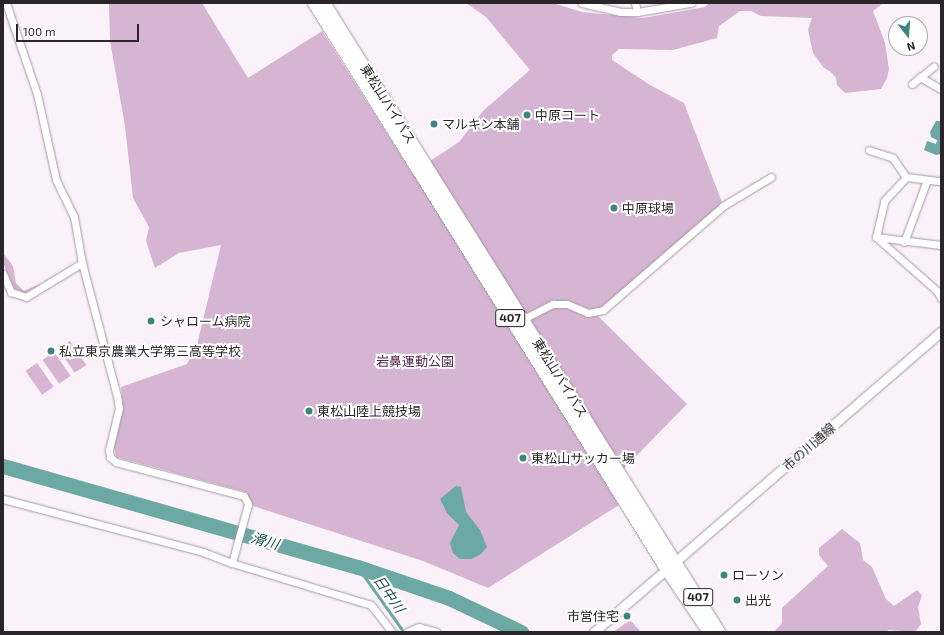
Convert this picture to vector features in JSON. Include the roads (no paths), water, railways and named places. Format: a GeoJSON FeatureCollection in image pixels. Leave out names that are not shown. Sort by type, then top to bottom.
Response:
{"type":"FeatureCollection","features":[{"type":"Feature","properties":{"kind":"highway","name":"東松山バイパス"},"geometry":{"type":"LineString","coordinates":[[314,3],[672,566],[719,632]]}},
{"type":"Feature","properties":{"kind":"highway","name":"東松山バイパス"},"geometry":{"type":"LineString","coordinates":[[324,3],[523,319],[672,566],[709,632]]}},
{"type":"Feature","properties":{"kind":"street"},"geometry":{"type":"LineString","coordinates":[[6,3],[37,94],[56,180],[74,218],[82,263],[118,396],[118,413],[109,453],[112,460],[241,494],[248,504],[232,563]]}},
{"type":"Feature","properties":{"kind":"street"},"geometry":{"type":"LineString","coordinates":[[582,3],[637,12],[691,3]]}},
{"type":"Feature","properties":{"kind":"street"},"geometry":{"type":"LineString","coordinates":[[635,3],[637,12]]}},
{"type":"Feature","properties":{"kind":"street"},"geometry":{"type":"LineString","coordinates":[[912,84],[934,66]]}},
{"type":"Feature","properties":{"kind":"street"},"geometry":{"type":"LineString","coordinates":[[920,77],[941,89]]}},
{"type":"Feature","properties":{"kind":"street"},"geometry":{"type":"LineString","coordinates":[[869,150],[893,158],[906,177]]}},
{"type":"Feature","properties":{"kind":"street"},"geometry":{"type":"LineString","coordinates":[[876,237],[884,201],[906,177],[913,176],[927,180],[941,181]]}},
{"type":"Feature","properties":{"kind":"street"},"geometry":{"type":"LineString","coordinates":[[523,319],[553,304],[567,304],[588,313],[603,310],[723,206],[771,177]]}},
{"type":"Feature","properties":{"kind":"street"},"geometry":{"type":"LineString","coordinates":[[904,242],[927,180]]}},
{"type":"Feature","properties":{"kind":"street"},"geometry":{"type":"LineString","coordinates":[[876,237],[904,242],[941,245]]}},
{"type":"Feature","properties":{"kind":"street"},"geometry":{"type":"LineString","coordinates":[[876,237],[937,291],[941,298]]}},
{"type":"Feature","properties":{"kind":"street"},"geometry":{"type":"LineString","coordinates":[[3,274],[11,292],[26,298],[82,263]]}},
{"type":"Feature","properties":{"kind":"street","name":"市の川通線"},"geometry":{"type":"LineString","coordinates":[[594,632],[672,566],[941,331]]}},
{"type":"Feature","properties":{"kind":"street"},"geometry":{"type":"LineString","coordinates":[[3,499],[203,552],[232,563],[371,605],[392,632]]}},
{"type":"Feature","properties":{"kind":"street"},"geometry":{"type":"LineString","coordinates":[[415,630],[436,632]]}},
{"type":"Feature","properties":{"kind":"waterway","name":"滑川"},"geometry":{"type":"LineString","coordinates":[[3,466],[358,567],[449,598],[521,632]]}},
{"type":"Feature","properties":{"kind":"waterway","name":"日中川"},"geometry":{"type":"LineString","coordinates":[[358,567],[404,632]]}},
{"type":"Feature","properties":{"kind":"place","name":"中原コート"},"geometry":{"type":"Point","coordinates":[527,115]}},
{"type":"Feature","properties":{"kind":"place","name":"マルキン本舗"},"geometry":{"type":"Point","coordinates":[434,124]}},
{"type":"Feature","properties":{"kind":"place","name":"中原球場"},"geometry":{"type":"Point","coordinates":[614,208]}},
{"type":"Feature","properties":{"kind":"place","name":"シャローム病院"},"geometry":{"type":"Point","coordinates":[151,321]}},
{"type":"Feature","properties":{"kind":"place","name":"私立東京農業大学第三高等学校"},"geometry":{"type":"Point","coordinates":[51,351]}},
{"type":"Feature","properties":{"kind":"place","name":"東松山陸上競技場"},"geometry":{"type":"Point","coordinates":[309,411]}},
{"type":"Feature","properties":{"kind":"place","name":"東松山サッカー場"},"geometry":{"type":"Point","coordinates":[523,458]}},
{"type":"Feature","properties":{"kind":"place","name":"ローソン"},"geometry":{"type":"Point","coordinates":[724,575]}},
{"type":"Feature","properties":{"kind":"place","name":"出光"},"geometry":{"type":"Point","coordinates":[737,600]}},
{"type":"Feature","properties":{"kind":"place","name":"市営住宅"},"geometry":{"type":"Point","coordinates":[627,616]}},
{"type":"Feature","properties":{"kind":"park label","name":"岩鼻運動公園"},"geometry":{"type":"Point","coordinates":[415,361]}}]}
